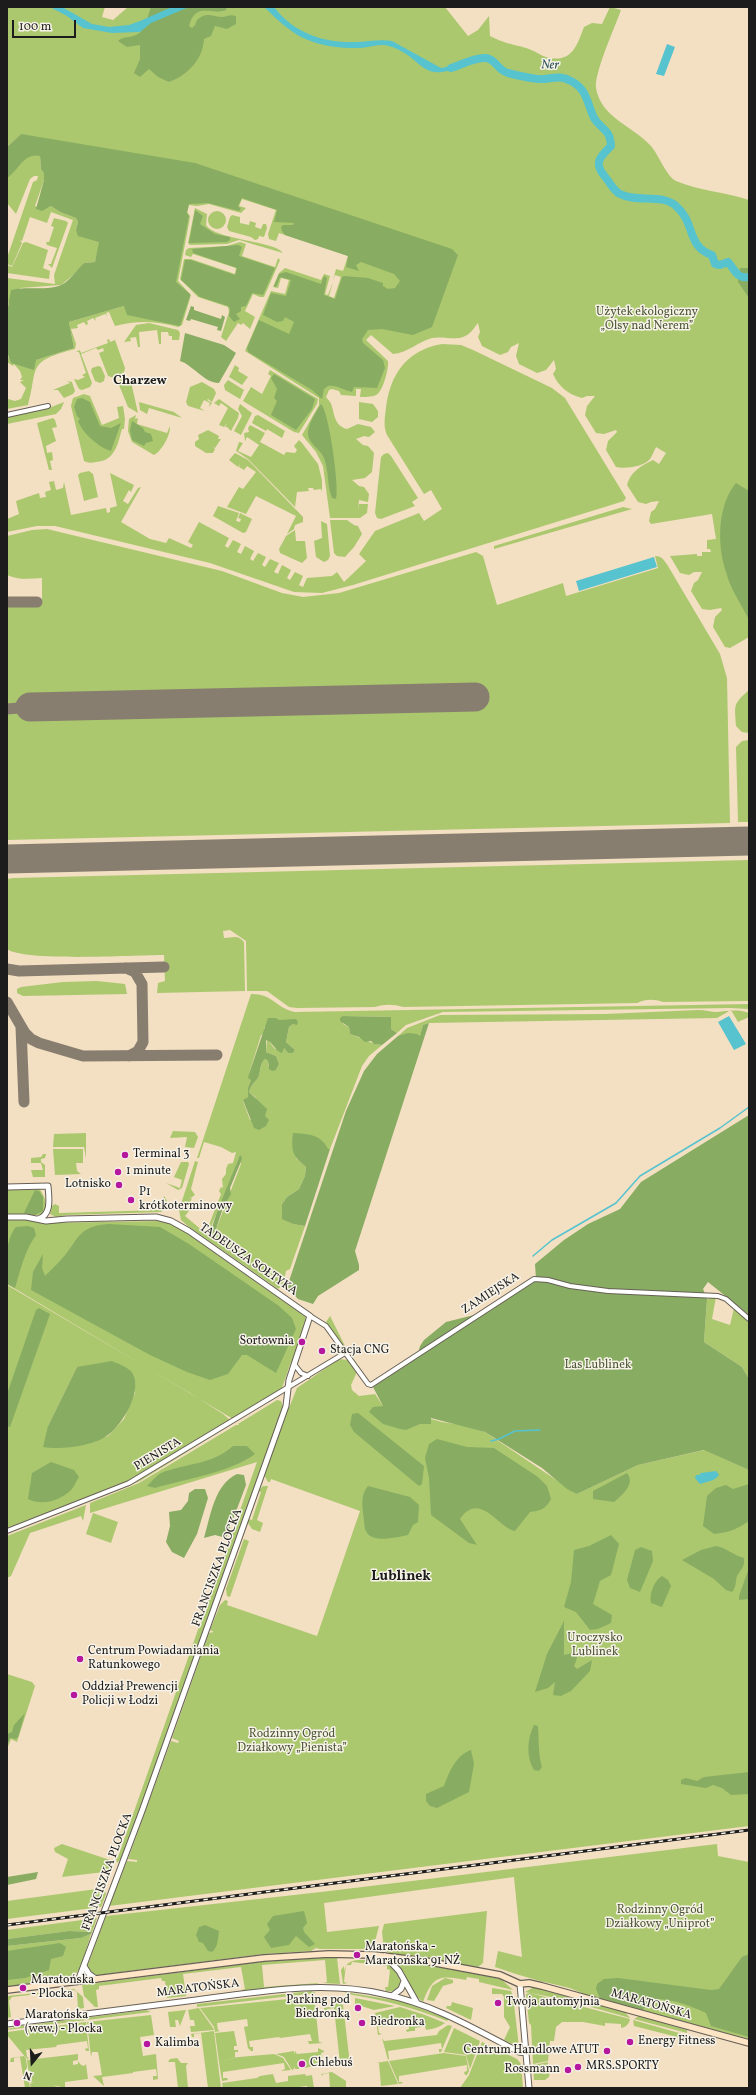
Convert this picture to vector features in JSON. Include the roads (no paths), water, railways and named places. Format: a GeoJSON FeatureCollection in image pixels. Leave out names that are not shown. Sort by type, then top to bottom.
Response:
{"type":"FeatureCollection","features":[{"type":"Feature","properties":{"kind":"main road","name":"MARATOŃSKA"},"geometry":{"type":"LineString","coordinates":[[7,1990],[278,1957],[329,1954],[385,1956],[425,1961],[500,1975],[520,1984],[529,1983],[542,1986],[749,2043]]}},
{"type":"Feature","properties":{"kind":"street"},"geometry":{"type":"LineString","coordinates":[[7,415],[48,406]]}},
{"type":"Feature","properties":{"kind":"street"},"geometry":{"type":"LineString","coordinates":[[7,1187],[48,1186],[48,1212],[52,1218],[58,1219]]}},
{"type":"Feature","properties":{"kind":"street"},"geometry":{"type":"LineString","coordinates":[[37,1219],[44,1216],[48,1212]]}},
{"type":"Feature","properties":{"kind":"street","name":"TADEUSZA SOŁTYKA"},"geometry":{"type":"LineString","coordinates":[[7,1218],[37,1219],[46,1221],[58,1219],[152,1217],[168,1220],[189,1231],[310,1316]]}},
{"type":"Feature","properties":{"kind":"street","name":"ZAMIEJSKA"},"geometry":{"type":"LineString","coordinates":[[310,1316],[326,1326],[368,1384],[372,1385],[523,1284],[539,1278],[574,1286],[608,1291],[718,1296],[726,1299],[749,1318]]}},
{"type":"Feature","properties":{"kind":"street","name":"FRANCISZKA PLOCKA"},"geometry":{"type":"LineString","coordinates":[[78,1982],[286,1406],[288,1389],[294,1364],[310,1316]]}},
{"type":"Feature","properties":{"kind":"street","name":"PIENISTA"},"geometry":{"type":"LineString","coordinates":[[7,1531],[128,1483],[288,1389],[345,1353]]}},
{"type":"Feature","properties":{"kind":"street"},"geometry":{"type":"LineString","coordinates":[[294,1364],[300,1374],[308,1376]]}},
{"type":"Feature","properties":{"kind":"street"},"geometry":{"type":"LineString","coordinates":[[385,1956],[396,1968],[418,2003]]}},
{"type":"Feature","properties":{"kind":"street"},"geometry":{"type":"LineString","coordinates":[[84,1966],[89,1974],[96,1979]]}},
{"type":"Feature","properties":{"kind":"street"},"geometry":{"type":"LineString","coordinates":[[392,1996],[401,1989],[404,1981]]}},
{"type":"Feature","properties":{"kind":"street"},"geometry":{"type":"LineString","coordinates":[[520,1984],[529,2088]]}},
{"type":"Feature","properties":{"kind":"street","name":"MARATOŃSKA"},"geometry":{"type":"LineString","coordinates":[[7,2024],[300,1988],[349,1988],[392,1996],[418,2003],[454,2018],[517,2051],[526,2053]]}},
{"type":"Feature","properties":{"kind":"water"},"geometry":{"type":"Polygon","coordinates":[[[50,7],[62,7],[92,24],[109,27],[129,25],[172,7],[189,7],[151,23],[140,32],[112,33],[83,28],[67,16],[50,7]]]}},
{"type":"Feature","properties":{"kind":"water"},"geometry":{"type":"Polygon","coordinates":[[[264,7],[274,7],[291,24],[310,35],[332,41],[343,42],[392,41],[441,68],[465,63],[451,70],[439,72],[431,71],[424,68],[401,51],[389,46],[382,45],[363,48],[341,48],[313,42],[296,34],[282,24],[264,7]]]}},
{"type":"Feature","properties":{"kind":"water"},"geometry":{"type":"Polygon","coordinates":[[[667,44],[675,47],[664,76],[656,74],[667,44]]]}},
{"type":"Feature","properties":{"kind":"water"},"geometry":{"type":"Polygon","coordinates":[[[654,557],[657,567],[579,591],[576,581],[654,557]]]}},
{"type":"Feature","properties":{"kind":"water"},"geometry":{"type":"Polygon","coordinates":[[[729,1016],[746,1044],[734,1050],[718,1022],[729,1016]]]}},
{"type":"Feature","properties":{"kind":"water"},"geometry":{"type":"Polygon","coordinates":[[[716,1471],[719,1475],[710,1481],[700,1484],[695,1478],[696,1475],[701,1473],[716,1471]]]}},
{"type":"Feature","properties":{"kind":"waterway","name":"Ner"},"geometry":{"type":"LineString","coordinates":[[451,68],[473,60],[486,58],[492,60],[502,70],[508,73],[536,79],[561,77],[576,84],[586,97],[594,118],[609,136],[611,146],[603,154],[599,164],[602,173],[614,189],[627,197],[656,199],[670,202],[682,213],[694,240],[698,246],[712,255],[715,264],[720,265],[728,262],[739,275],[742,277],[749,277]]}},
{"type":"Feature","properties":{"kind":"waterway"},"geometry":{"type":"LineString","coordinates":[[533,1256],[552,1240],[616,1203],[640,1176],[720,1128],[749,1107]]}},
{"type":"Feature","properties":{"kind":"waterway"},"geometry":{"type":"LineString","coordinates":[[491,1441],[499,1439],[515,1431],[540,1430]]}},
{"type":"Feature","properties":{"kind":"railway"},"geometry":{"type":"LineString","coordinates":[[7,1925],[749,1830]]}},
{"type":"Feature","properties":{"kind":"place","name":"Terminal 3"},"geometry":{"type":"Point","coordinates":[125,1155]}},
{"type":"Feature","properties":{"kind":"place","name":"1 minute"},"geometry":{"type":"Point","coordinates":[118,1172]}},
{"type":"Feature","properties":{"kind":"place","name":"Lotnisko"},"geometry":{"type":"Point","coordinates":[119,1185]}},
{"type":"Feature","properties":{"kind":"place","name":"P1 krótkoterminowy"},"geometry":{"type":"Point","coordinates":[131,1200]}},
{"type":"Feature","properties":{"kind":"place","name":"Sortownia"},"geometry":{"type":"Point","coordinates":[302,1342]}},
{"type":"Feature","properties":{"kind":"place","name":"Stacja CNG"},"geometry":{"type":"Point","coordinates":[322,1351]}},
{"type":"Feature","properties":{"kind":"place","name":"Centrum Powiadamiania Ratunkowego"},"geometry":{"type":"Point","coordinates":[80,1659]}},
{"type":"Feature","properties":{"kind":"place","name":"Oddział Prewencji Policji w Łodzi"},"geometry":{"type":"Point","coordinates":[74,1695]}},
{"type":"Feature","properties":{"kind":"place","name":"Maratońska - Maratońska 91 NŻ"},"geometry":{"type":"Point","coordinates":[357,1955]}},
{"type":"Feature","properties":{"kind":"place","name":"Maratońska - Plocka"},"geometry":{"type":"Point","coordinates":[23,1988]}},
{"type":"Feature","properties":{"kind":"place","name":"Twoja automyjnia"},"geometry":{"type":"Point","coordinates":[498,2003]}},
{"type":"Feature","properties":{"kind":"place","name":"Parking pod Biedronką"},"geometry":{"type":"Point","coordinates":[358,2008]}},
{"type":"Feature","properties":{"kind":"place","name":"Maratońska (wew.) - Plocka"},"geometry":{"type":"Point","coordinates":[17,2023]}},
{"type":"Feature","properties":{"kind":"place","name":"Biedronka"},"geometry":{"type":"Point","coordinates":[362,2023]}},
{"type":"Feature","properties":{"kind":"place","name":"Energy Fitness"},"geometry":{"type":"Point","coordinates":[630,2042]}},
{"type":"Feature","properties":{"kind":"place","name":"Kalimba"},"geometry":{"type":"Point","coordinates":[147,2044]}},
{"type":"Feature","properties":{"kind":"place","name":"Centrum Handlowe ATUT"},"geometry":{"type":"Point","coordinates":[607,2051]}},
{"type":"Feature","properties":{"kind":"place","name":"Chlebuś"},"geometry":{"type":"Point","coordinates":[302,2064]}},
{"type":"Feature","properties":{"kind":"place","name":"MRS.SPORTY"},"geometry":{"type":"Point","coordinates":[578,2067]}},
{"type":"Feature","properties":{"kind":"place","name":"Rossmann"},"geometry":{"type":"Point","coordinates":[568,2070]}},
{"type":"Feature","properties":{"kind":"district","name":"Charzew"},"geometry":{"type":"Point","coordinates":[140,382]}},
{"type":"Feature","properties":{"kind":"district","name":"Lublinek"},"geometry":{"type":"Point","coordinates":[401,1577]}},
{"type":"Feature","properties":{"kind":"park label","name":"Użytek ekologiczny „Olsy nad Nerem”"},"geometry":{"type":"Point","coordinates":[647,320]}},
{"type":"Feature","properties":{"kind":"park label","name":"Las Lublinek"},"geometry":{"type":"Point","coordinates":[598,1366]}},
{"type":"Feature","properties":{"kind":"park label","name":"Uroczysko Lublinek"},"geometry":{"type":"Point","coordinates":[595,1646]}},
{"type":"Feature","properties":{"kind":"park label","name":"Rodzinny Ogród Działkowy „Pienista”"},"geometry":{"type":"Point","coordinates":[292,1742]}},
{"type":"Feature","properties":{"kind":"park label","name":"Rodzinny Ogród Działkowy „Uniprot”"},"geometry":{"type":"Point","coordinates":[660,1918]}}]}
